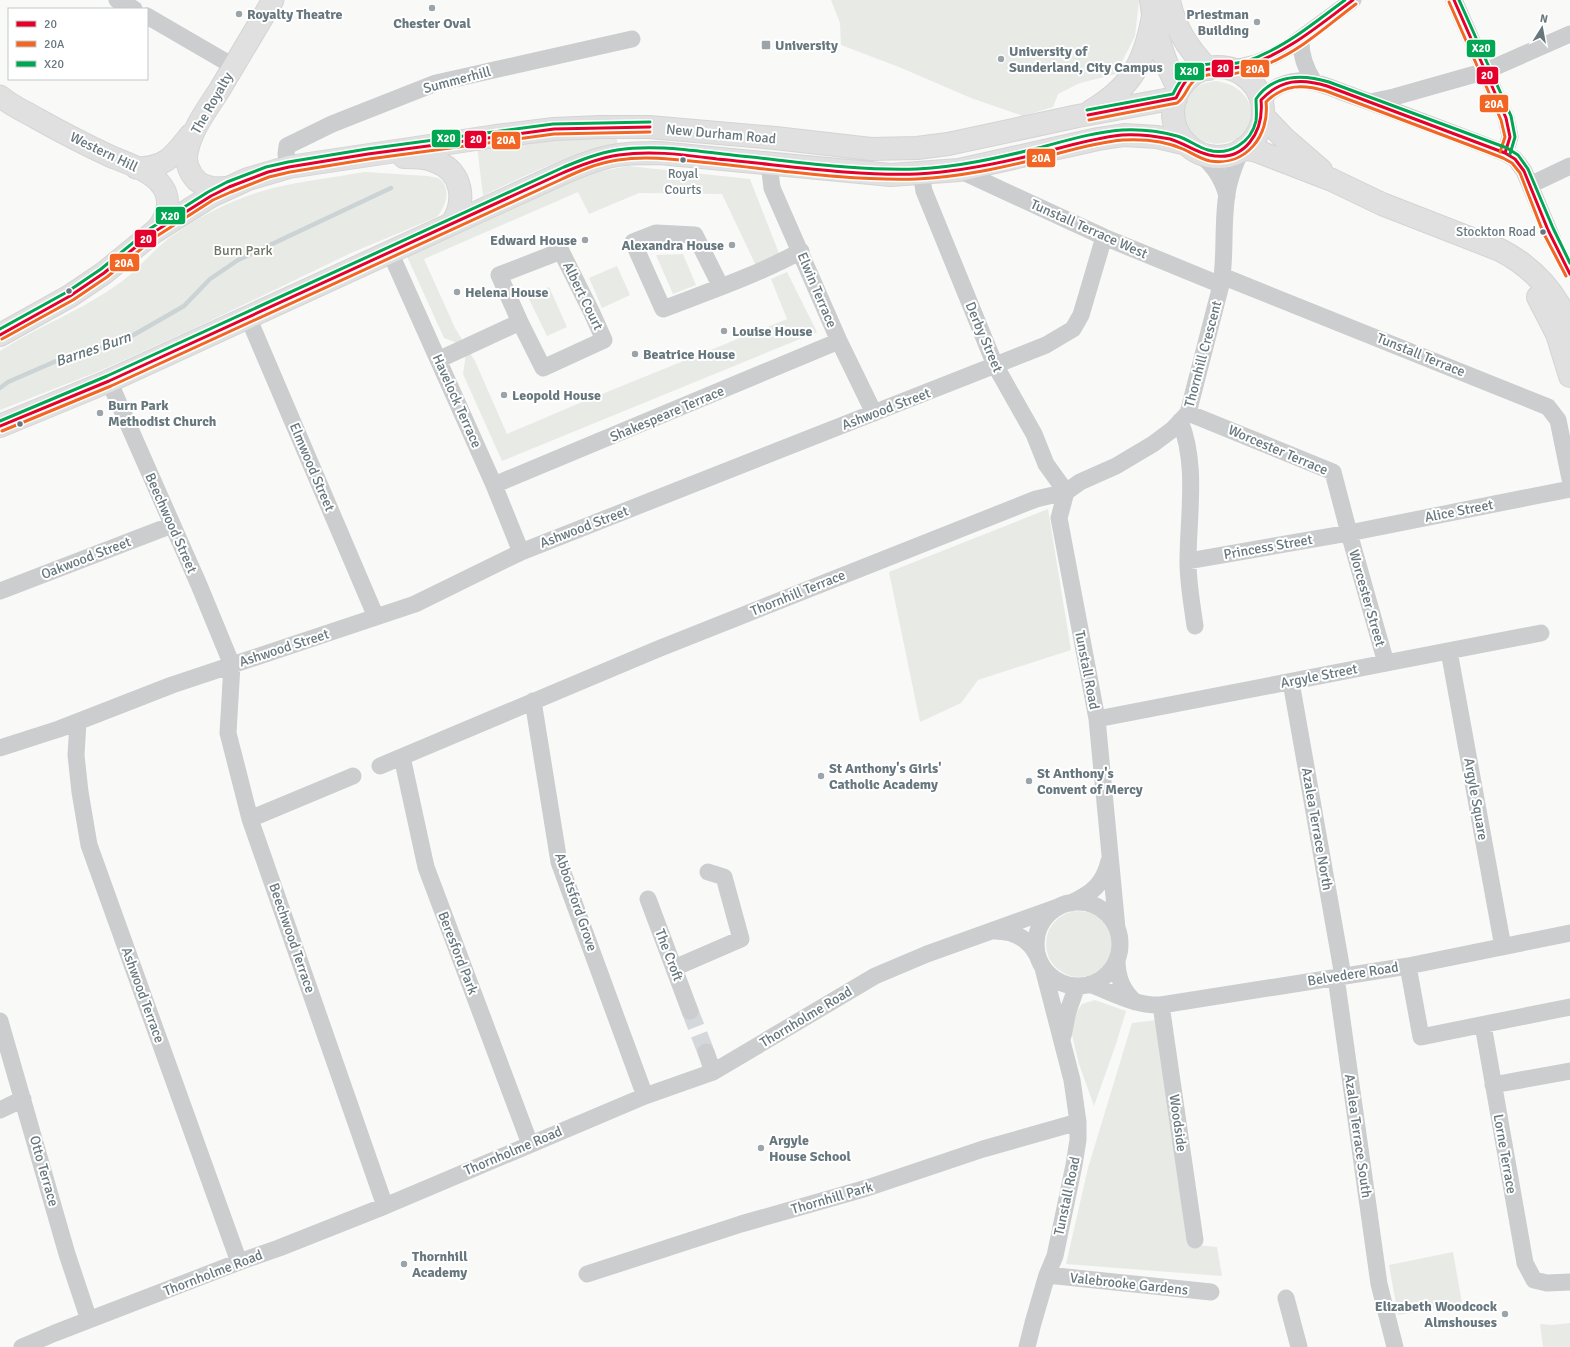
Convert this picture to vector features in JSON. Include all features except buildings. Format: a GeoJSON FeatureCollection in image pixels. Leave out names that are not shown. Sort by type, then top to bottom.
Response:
{"type":"FeatureCollection","features":[{"type":"Feature","properties":{"kind":"highway"},"geometry":{"type":"LineString","coordinates":[[1169,0],[1182,38],[1208,69]]}},
{"type":"Feature","properties":{"kind":"highway"},"geometry":{"type":"LineString","coordinates":[[1152,8],[1162,54],[1178,94]]}},
{"type":"Feature","properties":{"kind":"highway"},"geometry":{"type":"LineString","coordinates":[[1078,116],[1103,104],[1132,76],[1145,51],[1152,8]]}},
{"type":"Feature","properties":{"kind":"highway"},"geometry":{"type":"LineString","coordinates":[[1192,148],[1177,130],[1173,114],[1178,94],[1190,77],[1208,69],[1230,69],[1237,72],[1255,86],[1262,108],[1284,138],[1332,180]]}},
{"type":"Feature","properties":{"kind":"highway","name":"New Durham Road"},"geometry":{"type":"LineString","coordinates":[[0,335],[70,296],[104,274],[154,232],[200,203],[229,187],[268,172],[289,167],[368,154],[546,130],[600,127],[649,127],[775,138],[871,149],[917,148],[948,144],[1026,128],[1178,94]]}},
{"type":"Feature","properties":{"kind":"highway"},"geometry":{"type":"LineString","coordinates":[[0,426],[109,381],[578,166],[604,158],[628,154],[659,153],[891,175],[921,174],[959,170],[986,165],[1124,135],[1157,137],[1216,156],[1224,156],[1243,149],[1250,143],[1259,130],[1262,108]]}},
{"type":"Feature","properties":{"kind":"highway"},"geometry":{"type":"LineString","coordinates":[[1243,149],[1262,153],[1332,180],[1382,204],[1500,250],[1518,259],[1546,286],[1567,318],[1570,327]]}},
{"type":"Feature","properties":{"kind":"highway"},"geometry":{"type":"LineString","coordinates":[[368,154],[426,159],[438,162],[445,166],[456,178],[461,194],[459,212],[452,223]]}},
{"type":"Feature","properties":{"kind":"highway"},"geometry":{"type":"LineString","coordinates":[[1479,242],[1519,272],[1530,284],[1539,298],[1556,334],[1570,376]]}},
{"type":"Feature","properties":{"kind":"main road","name":"The Royalty"},"geometry":{"type":"LineString","coordinates":[[229,187],[215,189],[198,182],[190,171],[186,154],[198,125],[273,0]]}},
{"type":"Feature","properties":{"kind":"main road","name":"Western Hill"},"geometry":{"type":"LineString","coordinates":[[0,96],[11,104],[45,123],[149,175],[161,185],[166,197],[166,212],[164,220],[154,232]]}},
{"type":"Feature","properties":{"kind":"main road"},"geometry":{"type":"LineString","coordinates":[[136,168],[157,166],[165,162],[175,154],[198,125]]}},
{"type":"Feature","properties":{"kind":"street"},"geometry":{"type":"LineString","coordinates":[[117,0],[132,8]]}},
{"type":"Feature","properties":{"kind":"street"},"geometry":{"type":"LineString","coordinates":[[1230,69],[1243,67],[1266,59],[1289,47],[1353,0]]}},
{"type":"Feature","properties":{"kind":"street"},"geometry":{"type":"LineString","coordinates":[[1454,0],[1510,129],[1509,143],[1505,153]]}},
{"type":"Feature","properties":{"kind":"street"},"geometry":{"type":"LineString","coordinates":[[148,17],[233,66]]}},
{"type":"Feature","properties":{"kind":"street"},"geometry":{"type":"LineString","coordinates":[[1370,102],[1394,97],[1486,71],[1570,34]]}},
{"type":"Feature","properties":{"kind":"street"},"geometry":{"type":"LineString","coordinates":[[1300,38],[1303,61],[1314,82]]}},
{"type":"Feature","properties":{"kind":"street","name":"Summerhill"},"geometry":{"type":"LineString","coordinates":[[289,167],[286,154],[287,146],[332,124],[436,83],[632,39]]}},
{"type":"Feature","properties":{"kind":"street"},"geometry":{"type":"LineString","coordinates":[[1262,108],[1273,89],[1281,85],[1297,81],[1314,82],[1505,153],[1520,164],[1553,240]]}},
{"type":"Feature","properties":{"kind":"street"},"geometry":{"type":"LineString","coordinates":[[1192,148],[1214,167],[1219,174],[1226,203]]}},
{"type":"Feature","properties":{"kind":"street"},"geometry":{"type":"LineString","coordinates":[[1222,277],[1226,203],[1232,174],[1243,149]]}},
{"type":"Feature","properties":{"kind":"street","name":"Elwin Terrace"},"geometry":{"type":"LineString","coordinates":[[769,164],[772,188],[801,251],[839,341],[874,413]]}},
{"type":"Feature","properties":{"kind":"street"},"geometry":{"type":"LineString","coordinates":[[1530,185],[1570,166]]}},
{"type":"Feature","properties":{"kind":"street","name":"Tunstall Terrace West"},"geometry":{"type":"LineString","coordinates":[[959,170],[1104,238],[1222,277]]}},
{"type":"Feature","properties":{"kind":"street","name":"Derby Street"},"geometry":{"type":"LineString","coordinates":[[921,174],[927,198],[995,366],[1034,434],[1046,464],[1066,492]]}},
{"type":"Feature","properties":{"kind":"street"},"geometry":{"type":"LineString","coordinates":[[721,287],[695,235],[656,233],[633,242],[663,309],[721,287],[773,266],[801,251]]}},
{"type":"Feature","properties":{"kind":"street","name":"Ashwood Street"},"geometry":{"type":"LineString","coordinates":[[0,748],[78,722],[172,685],[415,604],[521,552],[1046,345],[1073,329],[1081,315],[1104,238]]}},
{"type":"Feature","properties":{"kind":"street","name":"Albert Court"},"geometry":{"type":"LineString","coordinates":[[561,251],[578,283],[604,340],[542,368],[520,322],[499,275],[561,251]]}},
{"type":"Feature","properties":{"kind":"street","name":"Havelock Terrace"},"geometry":{"type":"LineString","coordinates":[[390,252],[494,485],[521,552]]}},
{"type":"Feature","properties":{"kind":"street","name":"Thornhill Crescent"},"geometry":{"type":"LineString","coordinates":[[1066,492],[1080,482],[1116,466],[1153,444],[1173,429],[1184,417],[1222,277]]}},
{"type":"Feature","properties":{"kind":"street","name":"Tunstall Terrace"},"geometry":{"type":"LineString","coordinates":[[1222,277],[1548,407],[1558,420],[1570,479]]}},
{"type":"Feature","properties":{"kind":"street","name":"Elmwood Street"},"geometry":{"type":"LineString","coordinates":[[248,317],[376,617]]}},
{"type":"Feature","properties":{"kind":"street"},"geometry":{"type":"LineString","coordinates":[[438,360],[520,322]]}},
{"type":"Feature","properties":{"kind":"street","name":"Shakespeare Terrace"},"geometry":{"type":"LineString","coordinates":[[494,485],[839,341]]}},
{"type":"Feature","properties":{"kind":"street","name":"Beechwood Street"},"geometry":{"type":"LineString","coordinates":[[109,381],[232,665]]}},
{"type":"Feature","properties":{"kind":"street"},"geometry":{"type":"LineString","coordinates":[[1184,417],[1191,485],[1188,561],[1189,582],[1195,626]]}},
{"type":"Feature","properties":{"kind":"street","name":"Worcester Terrace"},"geometry":{"type":"LineString","coordinates":[[1184,417],[1333,472],[1349,533]]}},
{"type":"Feature","properties":{"kind":"street","name":"Alice Street"},"geometry":{"type":"LineString","coordinates":[[1349,533],[1570,489]]}},
{"type":"Feature","properties":{"kind":"street","name":"Thornhill Terrace"},"geometry":{"type":"LineString","coordinates":[[380,766],[658,649],[1036,499],[1066,492]]}},
{"type":"Feature","properties":{"kind":"street","name":"Tunstall Road"},"geometry":{"type":"LineString","coordinates":[[1066,492],[1059,518],[1097,719],[1117,928]]}},
{"type":"Feature","properties":{"kind":"street","name":"Oakwood Street"},"geometry":{"type":"LineString","coordinates":[[0,591],[172,525]]}},
{"type":"Feature","properties":{"kind":"street","name":"Princess Street"},"geometry":{"type":"LineString","coordinates":[[1188,561],[1349,533]]}},
{"type":"Feature","properties":{"kind":"street","name":"Worcester Street"},"geometry":{"type":"LineString","coordinates":[[1349,533],[1386,663]]}},
{"type":"Feature","properties":{"kind":"street","name":"Argyle Street"},"geometry":{"type":"LineString","coordinates":[[1097,719],[1541,634]]}},
{"type":"Feature","properties":{"kind":"street","name":"Argyle Square"},"geometry":{"type":"LineString","coordinates":[[1449,651],[1503,947]]}},
{"type":"Feature","properties":{"kind":"street","name":"Beechwood Terrace"},"geometry":{"type":"LineString","coordinates":[[232,665],[228,733],[250,819],[385,1206]]}},
{"type":"Feature","properties":{"kind":"street","name":"Azalea Terrace North"},"geometry":{"type":"LineString","coordinates":[[1291,682],[1339,977]]}},
{"type":"Feature","properties":{"kind":"street","name":"Abbotsford Grove"},"geometry":{"type":"LineString","coordinates":[[533,702],[559,862],[646,1096]]}},
{"type":"Feature","properties":{"kind":"street","name":"Ashwood Terrace"},"geometry":{"type":"LineString","coordinates":[[78,722],[76,755],[80,792],[89,845],[239,1262]]}},
{"type":"Feature","properties":{"kind":"street","name":"Beresford Park"},"geometry":{"type":"LineString","coordinates":[[402,757],[426,867],[530,1144]]}},
{"type":"Feature","properties":{"kind":"street"},"geometry":{"type":"LineString","coordinates":[[250,819],[353,776]]}},
{"type":"Feature","properties":{"kind":"street","name":"Tunstall Road"},"geometry":{"type":"LineString","coordinates":[[1064,905],[1092,892],[1102,880],[1108,865],[1110,850]]}},
{"type":"Feature","properties":{"kind":"street"},"geometry":{"type":"LineString","coordinates":[[674,968],[741,939],[724,877],[708,872]]}},
{"type":"Feature","properties":{"kind":"street","name":"The Croft"},"geometry":{"type":"LineString","coordinates":[[648,899],[690,1011]]}},
{"type":"Feature","properties":{"kind":"street"},"geometry":{"type":"LineString","coordinates":[[1080,902],[1098,908],[1106,913],[1117,928],[1120,944],[1114,966],[1104,977],[1084,985],[1064,984],[1052,977],[1040,961],[1036,939],[1038,931],[1046,917],[1064,905],[1080,902]]}},
{"type":"Feature","properties":{"kind":"street","name":"Thornholme Road"},"geometry":{"type":"LineString","coordinates":[[22,1347],[385,1206],[646,1096],[713,1072],[875,976],[927,954],[1064,905]]}},
{"type":"Feature","properties":{"kind":"street","name":"Thornholme Road"},"geometry":{"type":"LineString","coordinates":[[991,931],[1008,932],[1022,937],[1034,948],[1040,961]]}},
{"type":"Feature","properties":{"kind":"street","name":"Belvedere Road"},"geometry":{"type":"LineString","coordinates":[[1084,985],[1135,1002],[1148,1005],[1161,1005],[1408,966],[1570,933]]}},
{"type":"Feature","properties":{"kind":"street"},"geometry":{"type":"LineString","coordinates":[[1117,959],[1118,976],[1121,984],[1135,1002]]}},
{"type":"Feature","properties":{"kind":"street","name":"Tunstall Road"},"geometry":{"type":"LineString","coordinates":[[1027,1347],[1047,1275],[1054,1256],[1078,1140],[1078,1122],[1072,1080],[1040,961]]}},
{"type":"Feature","properties":{"kind":"street"},"geometry":{"type":"LineString","coordinates":[[1408,966],[1421,1037],[1570,1007]]}},
{"type":"Feature","properties":{"kind":"street","name":"Azalea Terrace South"},"geometry":{"type":"LineString","coordinates":[[1339,977],[1381,1295],[1395,1347]]}},
{"type":"Feature","properties":{"kind":"street","name":"Tunstall Road"},"geometry":{"type":"LineString","coordinates":[[1063,1043],[1068,1011],[1084,985]]}},
{"type":"Feature","properties":{"kind":"street","name":"Woodside"},"geometry":{"type":"LineString","coordinates":[[1161,1005],[1195,1240]]}},
{"type":"Feature","properties":{"kind":"street","name":"Otto Terrace"},"geometry":{"type":"LineString","coordinates":[[0,1021],[24,1099],[67,1254],[89,1320]]}},
{"type":"Feature","properties":{"kind":"street","name":"Lorne Terrace"},"geometry":{"type":"LineString","coordinates":[[1483,1025],[1525,1263],[1534,1280],[1547,1283],[1570,1282]]}},
{"type":"Feature","properties":{"kind":"street"},"geometry":{"type":"LineString","coordinates":[[706,1052],[713,1072]]}},
{"type":"Feature","properties":{"kind":"street"},"geometry":{"type":"LineString","coordinates":[[1494,1085],[1570,1071]]}},
{"type":"Feature","properties":{"kind":"street"},"geometry":{"type":"LineString","coordinates":[[0,1110],[24,1099]]}},
{"type":"Feature","properties":{"kind":"street","name":"Thornhill Park"},"geometry":{"type":"LineString","coordinates":[[587,1274],[741,1224],[867,1188],[983,1149],[1078,1122]]}},
{"type":"Feature","properties":{"kind":"street","name":"Valebrooke Gardens"},"geometry":{"type":"LineString","coordinates":[[1047,1275],[1211,1292]]}},
{"type":"Feature","properties":{"kind":"street"},"geometry":{"type":"LineString","coordinates":[[1286,1298],[1299,1347]]}},
{"type":"Feature","properties":{"kind":"green space","name":"University of Sunderland, City Campus"},"geometry":{"type":"Polygon","coordinates":[[[831,0],[1139,0],[1135,36],[1116,74],[1080,83],[1058,94],[1053,107],[1023,116],[971,98],[899,67],[841,45],[840,23],[831,0]]]}},
{"type":"Feature","properties":{"kind":"green space"},"geometry":{"type":"Polygon","coordinates":[[[1215,81],[1229,85],[1240,91],[1248,101],[1251,111],[1251,121],[1246,131],[1237,138],[1224,143],[1209,143],[1197,137],[1189,128],[1184,117],[1184,106],[1189,95],[1199,86],[1215,81]]]}},
{"type":"Feature","properties":{"kind":"green space"},"geometry":{"type":"Polygon","coordinates":[[[616,135],[618,145],[586,153],[544,167],[483,196],[477,146],[616,135]]]}},
{"type":"Feature","properties":{"kind":"green space"},"geometry":{"type":"Polygon","coordinates":[[[628,166],[750,179],[782,261],[759,272],[722,194],[639,193],[589,214],[578,192],[424,259],[455,328],[466,347],[444,338],[405,252],[583,175],[628,166]]]}},
{"type":"Feature","properties":{"kind":"green space","name":"Burn Park"},"geometry":{"type":"Polygon","coordinates":[[[365,172],[437,178],[445,185],[446,190],[446,199],[442,209],[437,217],[351,253],[195,328],[102,370],[0,410],[0,351],[92,301],[121,282],[154,251],[186,226],[222,206],[273,188],[365,172]]]}},
{"type":"Feature","properties":{"kind":"green space"},"geometry":{"type":"Polygon","coordinates":[[[683,254],[696,285],[673,294],[656,255],[683,254]]]}},
{"type":"Feature","properties":{"kind":"green space"},"geometry":{"type":"Polygon","coordinates":[[[617,266],[630,295],[602,308],[589,278],[617,266]]]}},
{"type":"Feature","properties":{"kind":"green space"},"geometry":{"type":"Polygon","coordinates":[[[787,272],[817,332],[502,461],[463,374],[467,348],[475,361],[507,434],[787,319],[771,279],[787,272]]]}},
{"type":"Feature","properties":{"kind":"green space"},"geometry":{"type":"Polygon","coordinates":[[[549,287],[567,327],[547,336],[528,297],[549,287]]]}},
{"type":"Feature","properties":{"kind":"green space"},"geometry":{"type":"Polygon","coordinates":[[[1048,509],[1071,650],[978,680],[961,703],[920,722],[889,572],[1048,509]]]}},
{"type":"Feature","properties":{"kind":"green space"},"geometry":{"type":"Polygon","coordinates":[[[1079,911],[1092,914],[1102,921],[1109,931],[1112,944],[1109,957],[1102,967],[1092,974],[1079,977],[1066,974],[1056,967],[1049,957],[1046,944],[1049,931],[1056,921],[1066,914],[1079,911]]]}},
{"type":"Feature","properties":{"kind":"green space"},"geometry":{"type":"Polygon","coordinates":[[[1095,1000],[1126,1011],[1094,1106],[1079,1064],[1072,1035],[1072,1018],[1082,1004],[1095,1000]]]}},
{"type":"Feature","properties":{"kind":"green space"},"geometry":{"type":"Polygon","coordinates":[[[1157,1020],[1187,1244],[1217,1247],[1222,1276],[1066,1264],[1088,1168],[1132,1023],[1157,1020]]]}},
{"type":"Feature","properties":{"kind":"green space"},"geometry":{"type":"Polygon","coordinates":[[[1453,1252],[1462,1303],[1398,1315],[1389,1265],[1453,1252]]]}},
{"type":"Feature","properties":{"kind":"green space"},"geometry":{"type":"Polygon","coordinates":[[[1570,1323],[1570,1347],[1543,1347],[1540,1324],[1552,1325],[1570,1323]]]}},
{"type":"Feature","properties":{"kind":"waterway","name":"Barnes Burn"},"geometry":{"type":"LineString","coordinates":[[0,388],[8,382],[54,362],[123,341],[184,306],[210,279],[238,260],[391,188]]}},
{"type":"Feature","properties":{"kind":"tunnel"},"geometry":{"type":"LineString","coordinates":[[690,1011],[706,1052]]}},
{"type":"Feature","properties":{"kind":"transit line","name":"X20"},"geometry":{"type":"LineString","coordinates":[[1087,110],[1173,94],[1183,78],[1197,67],[1209,64],[1239,63],[1262,55],[1296,36],[1345,0]]}},
{"type":"Feature","properties":{"kind":"transit line","name":"20"},"geometry":{"type":"LineString","coordinates":[[1088,115],[1176,98],[1186,81],[1194,74],[1200,71],[1212,69],[1245,66],[1260,61],[1302,38],[1353,0]]}},
{"type":"Feature","properties":{"kind":"transit line","name":"20"},"geometry":{"type":"LineString","coordinates":[[1454,0],[1506,118],[1510,137],[1505,153]]}},
{"type":"Feature","properties":{"kind":"transit line","name":"X20"},"geometry":{"type":"LineString","coordinates":[[1459,0],[1511,116],[1515,137],[1510,154]]}},
{"type":"Feature","properties":{"kind":"transit line","name":"20A"},"geometry":{"type":"LineString","coordinates":[[1449,2],[1501,120],[1505,137],[1500,152]]}},
{"type":"Feature","properties":{"kind":"transit line","name":"20A"},"geometry":{"type":"LineString","coordinates":[[1089,120],[1177,103],[1193,82],[1200,77],[1205,75],[1232,74],[1254,69],[1279,59],[1302,45],[1356,4]]}},
{"type":"Feature","properties":{"kind":"transit line","name":"X20"},"geometry":{"type":"LineString","coordinates":[[0,421],[107,376],[564,167],[603,153],[631,148],[660,148],[847,167],[917,169],[978,162],[1090,135],[1111,131],[1129,130],[1170,134],[1181,137],[1208,150],[1224,151],[1238,146],[1249,136],[1256,121],[1256,99],[1263,91],[1271,85],[1289,78],[1299,77],[1319,79],[1329,82],[1507,148],[1518,155],[1528,169],[1553,228],[1570,263]]}},
{"type":"Feature","properties":{"kind":"transit line","name":"20"},"geometry":{"type":"LineString","coordinates":[[0,426],[109,381],[558,175],[603,158],[644,153],[668,154],[842,172],[917,174],[977,167],[1022,158],[1089,140],[1122,135],[1170,139],[1204,154],[1222,156],[1233,154],[1242,150],[1250,142],[1259,123],[1261,100],[1276,88],[1284,84],[1300,81],[1318,83],[1327,86],[1505,153],[1515,159],[1524,171],[1548,230],[1570,274]]}},
{"type":"Feature","properties":{"kind":"transit line","name":"20A"},"geometry":{"type":"LineString","coordinates":[[2,431],[111,386],[567,177],[603,163],[618,160],[656,158],[843,177],[917,179],[980,172],[1092,145],[1123,140],[1146,140],[1169,144],[1206,160],[1223,162],[1245,154],[1253,146],[1260,137],[1264,126],[1266,102],[1280,92],[1294,87],[1309,87],[1326,91],[1485,151],[1512,163],[1520,173],[1543,232],[1566,276]]}},
{"type":"Feature","properties":{"kind":"transit line","name":"X20"},"geometry":{"type":"LineString","coordinates":[[0,329],[67,292],[101,269],[151,228],[208,192],[227,182],[266,167],[367,149],[553,124],[650,122]]}},
{"type":"Feature","properties":{"kind":"transit line","name":"20"},"geometry":{"type":"LineString","coordinates":[[0,335],[70,296],[104,273],[154,232],[211,196],[229,187],[268,172],[289,167],[368,154],[554,129],[650,127]]}},
{"type":"Feature","properties":{"kind":"transit line","name":"20A"},"geometry":{"type":"LineString","coordinates":[[2,339],[73,300],[107,277],[157,236],[213,200],[269,177],[290,172],[369,159],[554,134],[650,132]]}},
{"type":"Feature","properties":{"kind":"place","name":"Chester Oval"},"geometry":{"type":"Point","coordinates":[432,8]}},
{"type":"Feature","properties":{"kind":"place","name":"Royalty Theatre"},"geometry":{"type":"Point","coordinates":[239,14]}},
{"type":"Feature","properties":{"kind":"place","name":"Priestman Building"},"geometry":{"type":"Point","coordinates":[1257,22]}},
{"type":"Feature","properties":{"kind":"place","name":"University"},"geometry":{"type":"Point","coordinates":[766,45]}},
{"type":"Feature","properties":{"kind":"place","name":"University of Sunderland, City Campus"},"geometry":{"type":"Point","coordinates":[1001,59]}},
{"type":"Feature","properties":{"kind":"place","name":"Royal Courts"},"geometry":{"type":"Point","coordinates":[683,160]}},
{"type":"Feature","properties":{"kind":"place","name":"Stockton Road"},"geometry":{"type":"Point","coordinates":[1543,232]}},
{"type":"Feature","properties":{"kind":"place","name":"Edward House"},"geometry":{"type":"Point","coordinates":[585,240]}},
{"type":"Feature","properties":{"kind":"place","name":"Alexandra House"},"geometry":{"type":"Point","coordinates":[732,245]}},
{"type":"Feature","properties":{"kind":"place","name":"Helena House"},"geometry":{"type":"Point","coordinates":[457,292]}},
{"type":"Feature","properties":{"kind":"place","name":"Louise House"},"geometry":{"type":"Point","coordinates":[724,331]}},
{"type":"Feature","properties":{"kind":"place","name":"Beatrice House"},"geometry":{"type":"Point","coordinates":[635,354]}},
{"type":"Feature","properties":{"kind":"place","name":"Leopold House"},"geometry":{"type":"Point","coordinates":[504,395]}},
{"type":"Feature","properties":{"kind":"place","name":"Burn Park Methodist Church"},"geometry":{"type":"Point","coordinates":[100,413]}},
{"type":"Feature","properties":{"kind":"place","name":"St Anthony's Girls' Catholic Academy"},"geometry":{"type":"Point","coordinates":[821,776]}},
{"type":"Feature","properties":{"kind":"place","name":"St Anthony's Convent of Mercy"},"geometry":{"type":"Point","coordinates":[1029,781]}},
{"type":"Feature","properties":{"kind":"place","name":"Argyle House School"},"geometry":{"type":"Point","coordinates":[761,1148]}},
{"type":"Feature","properties":{"kind":"place","name":"Thornhill Academy"},"geometry":{"type":"Point","coordinates":[404,1264]}},
{"type":"Feature","properties":{"kind":"place","name":"Elizabeth Woodcock Almshouses"},"geometry":{"type":"Point","coordinates":[1505,1314]}}]}
